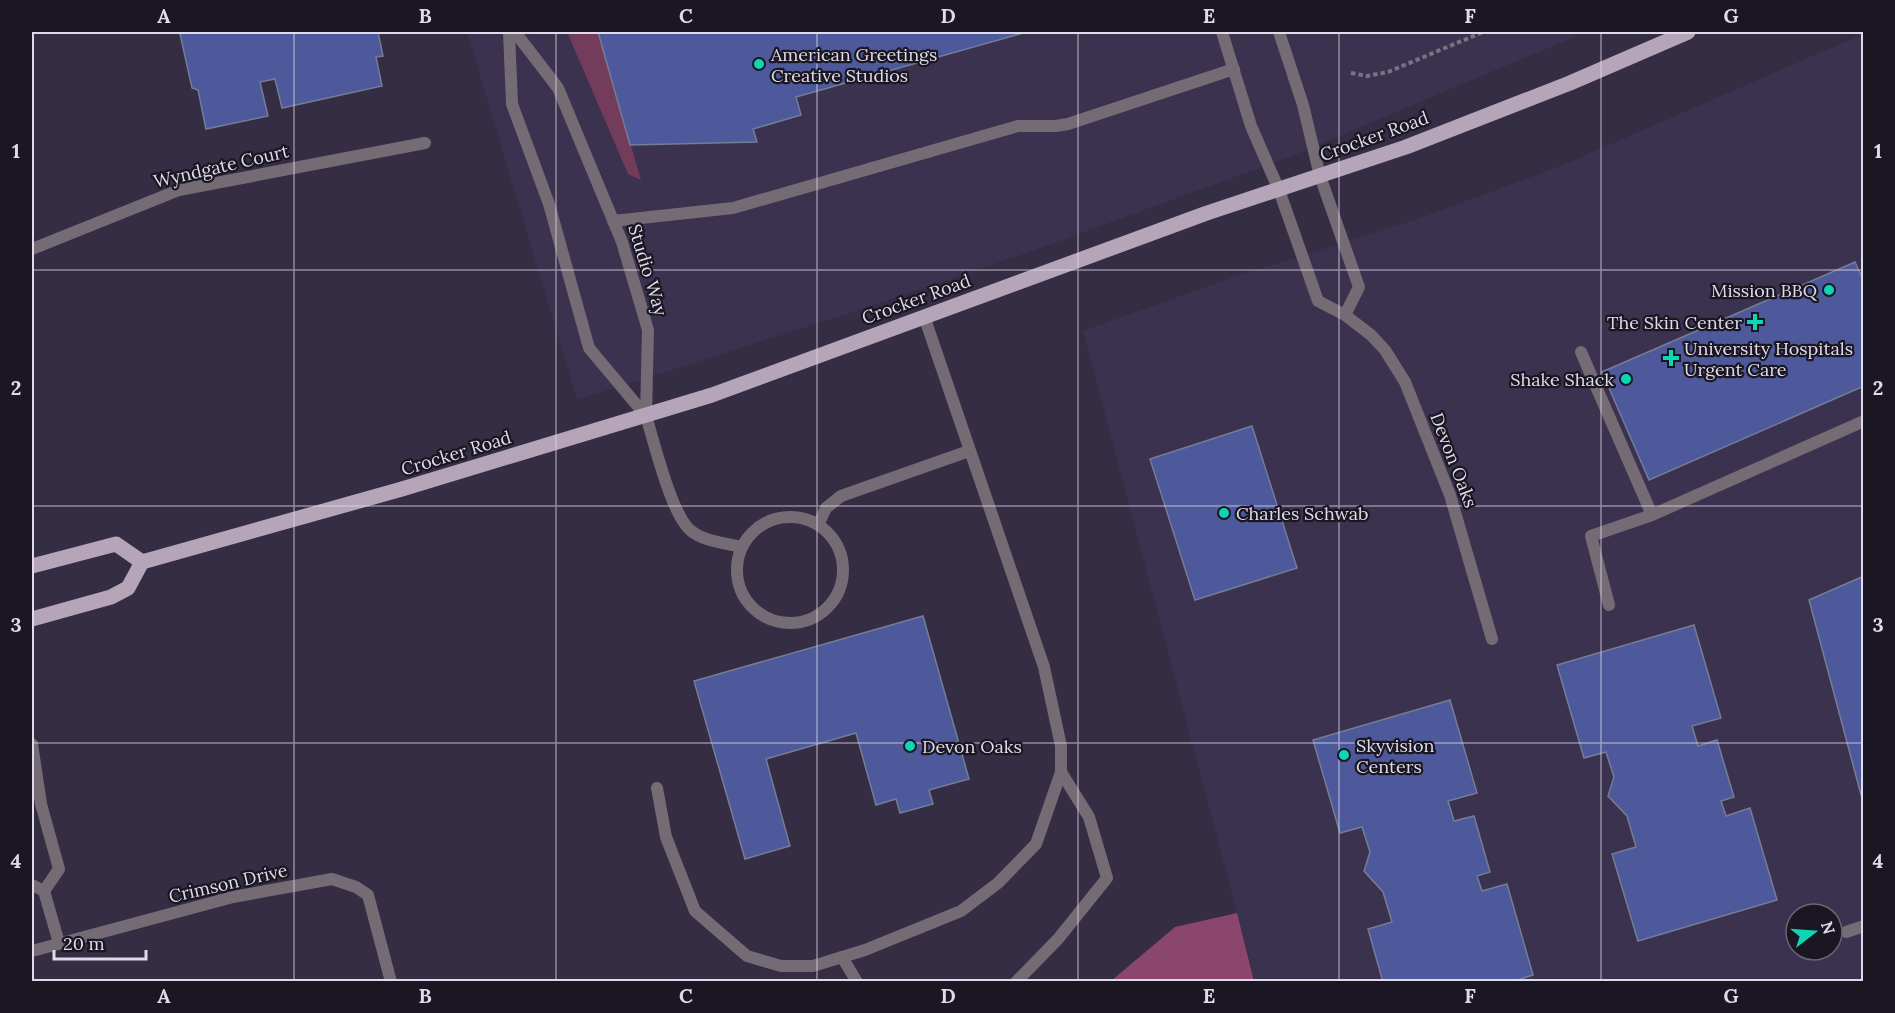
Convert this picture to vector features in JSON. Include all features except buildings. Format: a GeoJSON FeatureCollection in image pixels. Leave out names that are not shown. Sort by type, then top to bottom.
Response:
{"type":"FeatureCollection","features":[{"type":"Feature","properties":{"kind":"main road","name":"Crocker Road"},"geometry":{"type":"LineString","coordinates":[[142,562],[402,489],[712,395],[1207,213],[1406,147],[1570,83],[1664,38],[1688,32]]}},
{"type":"Feature","properties":{"kind":"main road"},"geometry":{"type":"LineString","coordinates":[[32,566],[116,544],[142,562],[128,588],[111,597],[32,619]]}},
{"type":"Feature","properties":{"kind":"street"},"geometry":{"type":"LineString","coordinates":[[509,32],[512,104],[549,204],[589,348],[646,416],[677,513],[683,521],[690,530],[709,539],[741,547]]}},
{"type":"Feature","properties":{"kind":"street","name":"Studio Way"},"geometry":{"type":"LineString","coordinates":[[516,32],[558,88],[622,242],[648,330],[646,416]]}},
{"type":"Feature","properties":{"kind":"street","name":"Devon Oaks"},"geometry":{"type":"LineString","coordinates":[[1222,32],[1251,126],[1279,190],[1318,301],[1345,315],[1371,335],[1385,350],[1405,382],[1450,495],[1492,639]]}},
{"type":"Feature","properties":{"kind":"street"},"geometry":{"type":"LineString","coordinates":[[1279,32],[1303,105],[1320,176],[1359,287],[1345,315]]}},
{"type":"Feature","properties":{"kind":"street"},"geometry":{"type":"LineString","coordinates":[[613,221],[733,207],[1018,126],[1068,124],[1234,69]]}},
{"type":"Feature","properties":{"kind":"street","name":"Wyndgate Court"},"geometry":{"type":"LineString","coordinates":[[32,249],[179,190],[425,143]]}},
{"type":"Feature","properties":{"kind":"street"},"geometry":{"type":"LineString","coordinates":[[657,788],[666,837],[695,911],[747,956],[781,966],[813,966],[865,950],[962,911],[998,883],[1036,844],[1061,772],[1061,746],[1044,667],[924,316]]}},
{"type":"Feature","properties":{"kind":"street"},"geometry":{"type":"LineString","coordinates":[[1581,352],[1652,515]]}},
{"type":"Feature","properties":{"kind":"street"},"geometry":{"type":"LineString","coordinates":[[1609,605],[1591,536],[1652,515],[1863,422]]}},
{"type":"Feature","properties":{"kind":"street"},"geometry":{"type":"LineString","coordinates":[[818,525],[826,508],[842,496],[969,451]]}},
{"type":"Feature","properties":{"kind":"street"},"geometry":{"type":"LineString","coordinates":[[784,517],[802,518],[818,525],[832,537],[840,553],[843,570],[841,587],[833,602],[820,614],[805,621],[788,623],[771,620],[756,611],[744,598],[738,582],[737,564],[741,547],[752,532],[766,522],[784,517]]}},
{"type":"Feature","properties":{"kind":"street"},"geometry":{"type":"LineString","coordinates":[[32,744],[43,811],[59,869],[44,891]]}},
{"type":"Feature","properties":{"kind":"street"},"geometry":{"type":"LineString","coordinates":[[1016,981],[1058,939],[1107,879],[1089,817],[1061,772]]}},
{"type":"Feature","properties":{"kind":"street","name":"Crimson Drive"},"geometry":{"type":"LineString","coordinates":[[59,943],[233,897],[332,879],[356,886],[368,895],[391,981]]}},
{"type":"Feature","properties":{"kind":"street"},"geometry":{"type":"LineString","coordinates":[[32,885],[44,891],[59,943],[32,951]]}},
{"type":"Feature","properties":{"kind":"street"},"geometry":{"type":"LineString","coordinates":[[1846,932],[1863,926]]}},
{"type":"Feature","properties":{"kind":"street"},"geometry":{"type":"LineString","coordinates":[[842,957],[857,981]]}},
{"type":"Feature","properties":{"kind":"path"},"geometry":{"type":"LineString","coordinates":[[1351,73],[1367,76],[1388,72],[1483,32]]}},
{"type":"Feature","properties":{"kind":"shaded area"},"geometry":{"type":"Polygon","coordinates":[[[467,32],[1586,32],[1290,157],[1021,255],[847,314],[577,400],[467,32]]]}},
{"type":"Feature","properties":{"kind":"shaded area"},"geometry":{"type":"Polygon","coordinates":[[[567,32],[598,32],[641,180],[628,174],[567,32]]]}},
{"type":"Feature","properties":{"kind":"shaded area"},"geometry":{"type":"Polygon","coordinates":[[[1863,34],[1863,981],[1255,981],[1083,331],[1231,278],[1412,221],[1558,167],[1863,34]]]}},
{"type":"Feature","properties":{"kind":"shaded area"},"geometry":{"type":"Polygon","coordinates":[[[1237,913],[1254,981],[1111,981],[1175,927],[1237,913]]]}},
{"type":"Feature","properties":{"kind":"place","name":"American Greetings Creative Studios"},"geometry":{"type":"Point","coordinates":[759,64]}},
{"type":"Feature","properties":{"kind":"place","name":"Mission BBQ"},"geometry":{"type":"Point","coordinates":[1829,290]}},
{"type":"Feature","properties":{"kind":"place","name":"The Skin Center"},"geometry":{"type":"Point","coordinates":[1755,322]}},
{"type":"Feature","properties":{"kind":"place","name":"University Hospitals Urgent Care"},"geometry":{"type":"Point","coordinates":[1671,358]}},
{"type":"Feature","properties":{"kind":"place","name":"Shake Shack"},"geometry":{"type":"Point","coordinates":[1626,379]}},
{"type":"Feature","properties":{"kind":"place","name":"Charles Schwab"},"geometry":{"type":"Point","coordinates":[1224,513]}},
{"type":"Feature","properties":{"kind":"place","name":"Devon Oaks"},"geometry":{"type":"Point","coordinates":[910,746]}},
{"type":"Feature","properties":{"kind":"place","name":"Skyvision Centers"},"geometry":{"type":"Point","coordinates":[1344,755]}}]}
